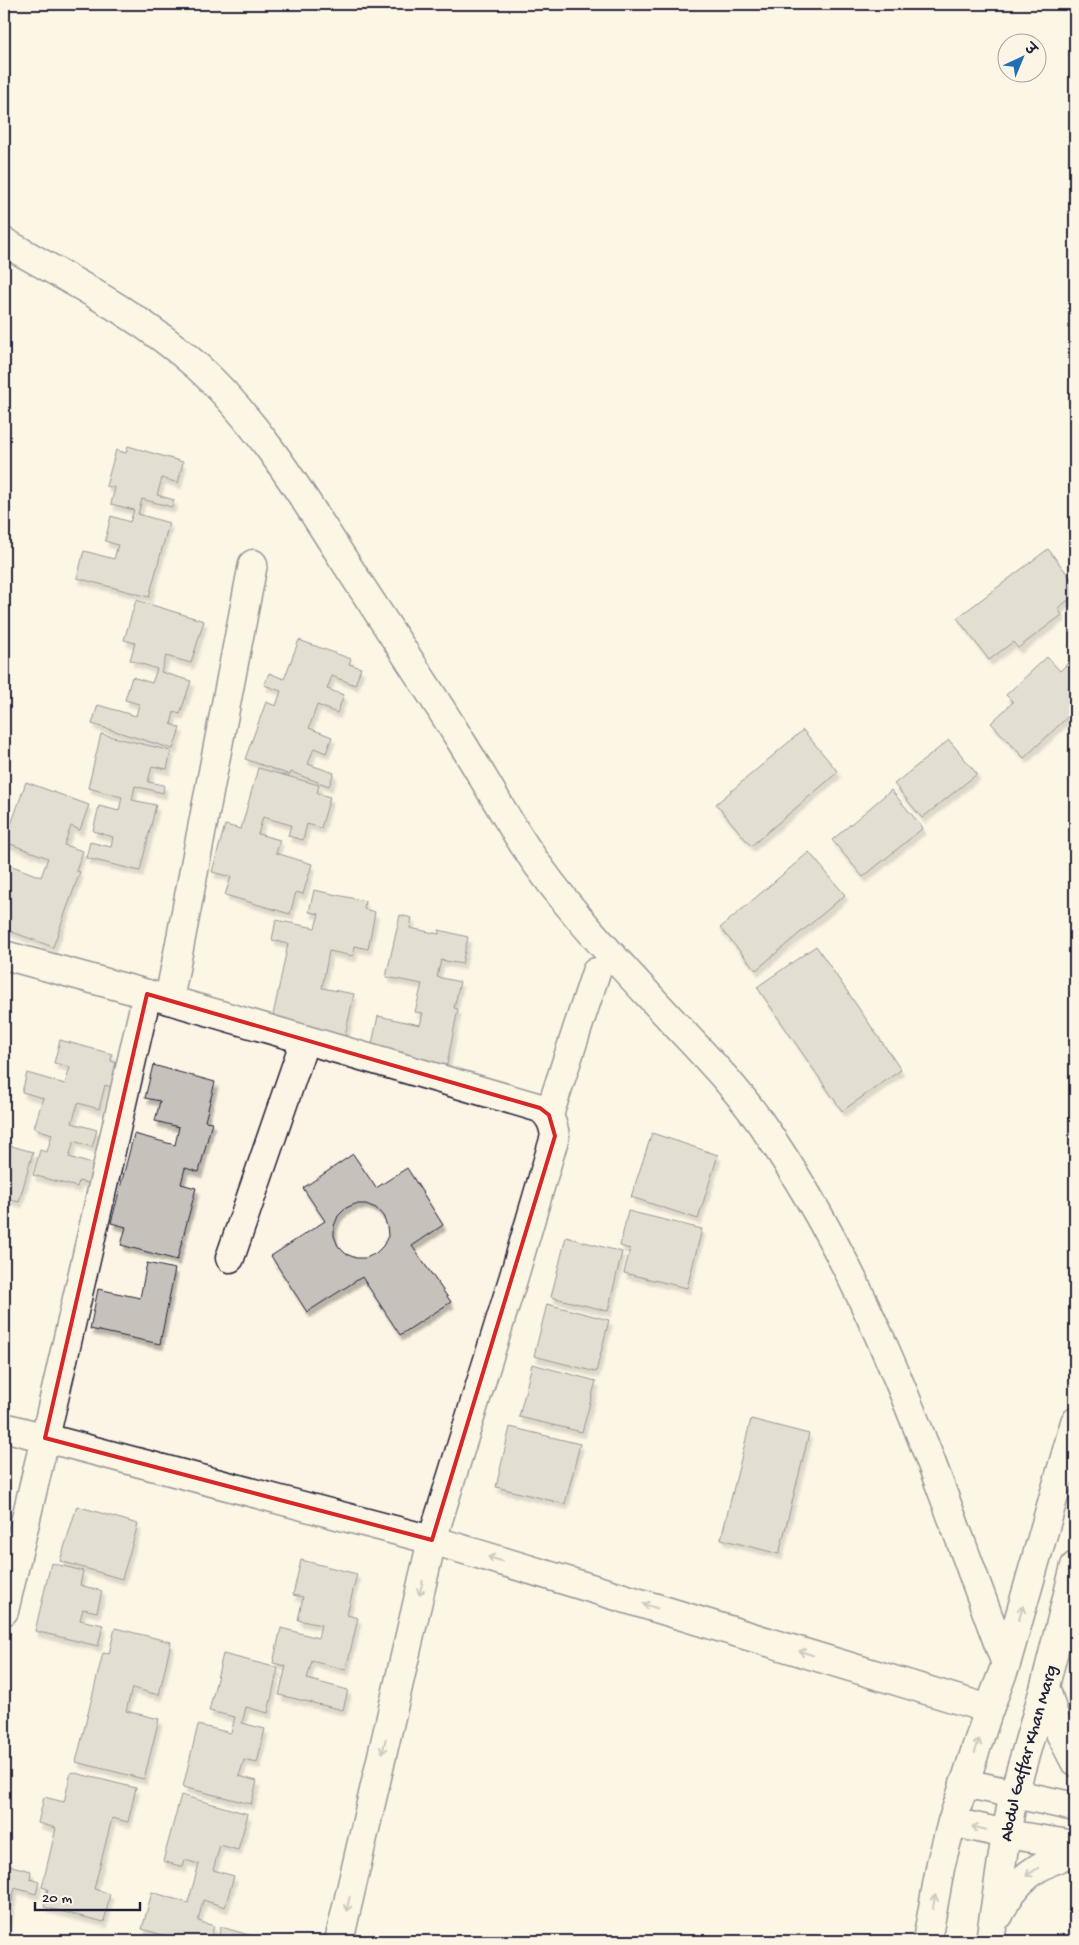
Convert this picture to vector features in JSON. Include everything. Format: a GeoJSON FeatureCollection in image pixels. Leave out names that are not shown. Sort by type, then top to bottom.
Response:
{"type":"FeatureCollection","features":[{"type":"Feature","properties":{"kind":"street"},"geometry":{"type":"LineString","coordinates":[[4,242],[158,334],[200,369],[250,425],[313,512],[458,737],[522,842],[548,879],[580,920],[725,1076],[760,1122],[817,1211],[875,1326],[923,1439],[1006,1664]]}},
{"type":"Feature","properties":{"kind":"street"},"geometry":{"type":"LineString","coordinates":[[4,1611],[45,1438],[158,997],[253,564]]}},
{"type":"Feature","properties":{"kind":"street"},"geometry":{"type":"LineString","coordinates":[[4,955],[158,997],[540,1108],[548,1115],[554,1125],[555,1136],[514,1276],[432,1540],[339,1941]]}},
{"type":"Feature","properties":{"kind":"street"},"geometry":{"type":"LineString","coordinates":[[548,1115],[596,972]]}},
{"type":"Feature","properties":{"kind":"street"},"geometry":{"type":"LineString","coordinates":[[230,1258],[305,1040]]}},
{"type":"Feature","properties":{"kind":"street"},"geometry":{"type":"LineString","coordinates":[[927,1941],[941,1863],[952,1822],[989,1709],[1006,1664],[1075,1422]]}},
{"type":"Feature","properties":{"kind":"street"},"geometry":{"type":"LineString","coordinates":[[4,1427],[432,1540],[989,1709]]}},
{"type":"Feature","properties":{"kind":"street","name":"Abdul Gaffar Khan Marg"},"geometry":{"type":"LineString","coordinates":[[990,1941],[1014,1793],[1045,1686],[1075,1566]]}},
{"type":"Feature","properties":{"kind":"street"},"geometry":{"type":"LineString","coordinates":[[1045,1686],[1058,1729],[1075,1762]]}},
{"type":"Feature","properties":{"kind":"street"},"geometry":{"type":"LineString","coordinates":[[964,1783],[1075,1807]]}},
{"type":"Feature","properties":{"kind":"street"},"geometry":{"type":"LineString","coordinates":[[952,1822],[1006,1834],[1075,1845]]}},
{"type":"Feature","properties":{"kind":"street"},"geometry":{"type":"LineString","coordinates":[[990,1941],[1003,1904],[1013,1889],[1027,1874],[1051,1860],[1075,1851]]}},
{"type":"Feature","properties":{"kind":"highlighted area"},"geometry":{"type":"Polygon","coordinates":[[[147,994],[540,1108],[549,1115],[555,1136],[432,1540],[45,1438],[147,994]]]}},
{"type":"Feature","properties":{"kind":"building"},"geometry":{"type":"Polygon","coordinates":[[[128,446],[183,462],[178,483],[162,478],[157,495],[174,500],[172,507],[142,499],[138,514],[169,523],[149,597],[77,578],[84,551],[114,559],[118,545],[105,541],[111,516],[130,522],[134,510],[111,504],[115,488],[106,486],[116,450],[126,453],[128,446]]]}},
{"type":"Feature","properties":{"kind":"building"},"geometry":{"type":"Polygon","coordinates":[[[1048,549],[1075,584],[1075,595],[1058,608],[1062,615],[1018,648],[1013,642],[989,660],[957,618],[1048,549]]]}},
{"type":"Feature","properties":{"kind":"building"},"geometry":{"type":"Polygon","coordinates":[[[136,600],[204,621],[191,663],[166,656],[161,672],[191,681],[180,714],[174,712],[171,724],[180,728],[173,749],[92,724],[98,705],[136,716],[139,704],[125,700],[132,677],[152,683],[157,669],[130,660],[135,643],[124,640],[136,600]]]}},
{"type":"Feature","properties":{"kind":"building"},"geometry":{"type":"Polygon","coordinates":[[[299,640],[351,659],[349,664],[361,668],[355,685],[332,676],[327,689],[344,695],[337,713],[317,705],[309,728],[332,737],[326,753],[314,748],[308,764],[334,773],[329,786],[291,772],[290,775],[245,759],[266,702],[276,706],[281,691],[264,685],[269,673],[284,679],[299,640]]]}},
{"type":"Feature","properties":{"kind":"building"},"geometry":{"type":"Polygon","coordinates":[[[1075,656],[1075,710],[1024,758],[991,723],[1013,702],[1006,695],[1047,657],[1060,671],[1075,656]]]}},
{"type":"Feature","properties":{"kind":"building"},"geometry":{"type":"Polygon","coordinates":[[[803,730],[838,772],[751,846],[716,804],[803,730]]]}},
{"type":"Feature","properties":{"kind":"building"},"geometry":{"type":"Polygon","coordinates":[[[101,734],[171,751],[167,769],[152,766],[148,782],[164,785],[163,793],[135,786],[132,800],[156,805],[140,871],[86,858],[90,842],[111,847],[113,837],[93,831],[99,806],[119,811],[122,797],[88,788],[101,734]]]}},
{"type":"Feature","properties":{"kind":"building"},"geometry":{"type":"Polygon","coordinates":[[[949,740],[977,774],[922,818],[894,784],[949,740]]]}},
{"type":"Feature","properties":{"kind":"building"},"geometry":{"type":"Polygon","coordinates":[[[258,768],[319,785],[317,793],[330,797],[321,828],[307,824],[303,840],[288,836],[291,825],[263,817],[258,834],[280,840],[276,853],[312,864],[303,894],[296,892],[290,914],[225,895],[231,877],[212,872],[225,825],[241,829],[258,768]]]}},
{"type":"Feature","properties":{"kind":"building"},"geometry":{"type":"Polygon","coordinates":[[[26,782],[89,805],[80,830],[71,826],[64,845],[83,851],[76,871],[80,872],[53,947],[4,929],[4,873],[7,864],[41,877],[48,858],[5,842],[26,782]]]}},
{"type":"Feature","properties":{"kind":"building"},"geometry":{"type":"Polygon","coordinates":[[[891,790],[923,828],[863,877],[832,840],[891,790]]]}},
{"type":"Feature","properties":{"kind":"building"},"geometry":{"type":"Polygon","coordinates":[[[809,852],[845,895],[756,970],[720,928],[809,852]]]}},
{"type":"Feature","properties":{"kind":"building"},"geometry":{"type":"Polygon","coordinates":[[[314,890],[365,901],[364,909],[375,912],[368,949],[355,946],[353,956],[329,951],[322,988],[354,994],[345,1036],[272,1020],[288,944],[272,940],[276,920],[315,928],[319,914],[309,912],[314,890]]]}},
{"type":"Feature","properties":{"kind":"building"},"geometry":{"type":"Polygon","coordinates":[[[400,915],[412,918],[410,928],[439,934],[439,930],[468,937],[462,964],[441,960],[437,977],[460,982],[454,1008],[458,1009],[446,1069],[370,1053],[378,1016],[420,1025],[423,1013],[415,1012],[422,984],[386,977],[400,915]]]}},
{"type":"Feature","properties":{"kind":"building"},"geometry":{"type":"Polygon","coordinates":[[[816,946],[901,1070],[842,1111],[757,987],[816,946]]]}},
{"type":"Feature","properties":{"kind":"building"},"geometry":{"type":"Polygon","coordinates":[[[60,1040],[112,1054],[111,1061],[123,1065],[116,1089],[105,1085],[99,1109],[78,1103],[72,1123],[97,1130],[92,1147],[74,1141],[69,1157],[98,1166],[92,1184],[79,1181],[77,1187],[33,1175],[40,1150],[47,1152],[52,1134],[34,1128],[43,1098],[22,1092],[27,1073],[65,1084],[70,1067],[54,1063],[60,1040]]]}},
{"type":"Feature","properties":{"kind":"building"},"geometry":{"type":"Polygon","coordinates":[[[153,1065],[215,1082],[205,1121],[212,1122],[199,1172],[185,1168],[181,1184],[196,1188],[177,1260],[121,1245],[126,1227],[111,1223],[134,1134],[175,1145],[179,1127],[155,1121],[160,1101],[145,1098],[153,1065]]]}},
{"type":"Feature","properties":{"kind":"building"},"geometry":{"type":"Polygon","coordinates":[[[652,1133],[718,1155],[698,1219],[631,1197],[652,1133]]]}},
{"type":"Feature","properties":{"kind":"building"},"geometry":{"type":"Polygon","coordinates":[[[4,1144],[33,1152],[19,1202],[4,1198],[4,1144]]]}},
{"type":"Feature","properties":{"kind":"building"},"geometry":{"type":"Polygon","coordinates":[[[353,1154],[376,1188],[407,1168],[443,1225],[412,1246],[451,1302],[400,1335],[362,1277],[307,1312],[271,1256],[325,1221],[303,1188],[353,1154]],[[355,1204],[346,1208],[338,1216],[334,1226],[334,1236],[338,1246],[346,1254],[356,1258],[366,1258],[376,1253],[383,1246],[388,1236],[383,1216],[376,1208],[366,1204],[355,1204]]]}},
{"type":"Feature","properties":{"kind":"building"},"geometry":{"type":"Polygon","coordinates":[[[628,1211],[702,1229],[687,1288],[624,1273],[630,1249],[620,1246],[628,1211]]]}},
{"type":"Feature","properties":{"kind":"building"},"geometry":{"type":"Polygon","coordinates":[[[566,1237],[622,1252],[608,1311],[551,1297],[566,1237]]]}},
{"type":"Feature","properties":{"kind":"building"},"geometry":{"type":"Polygon","coordinates":[[[147,1263],[175,1269],[160,1344],[90,1329],[98,1289],[140,1298],[147,1263]]]}},
{"type":"Feature","properties":{"kind":"building"},"geometry":{"type":"Polygon","coordinates":[[[547,1304],[609,1320],[596,1372],[534,1356],[547,1304]]]}},
{"type":"Feature","properties":{"kind":"building"},"geometry":{"type":"Polygon","coordinates":[[[532,1364],[596,1381],[582,1432],[519,1417],[532,1364]]]}},
{"type":"Feature","properties":{"kind":"building"},"geometry":{"type":"Polygon","coordinates":[[[751,1419],[809,1434],[779,1554],[721,1539],[751,1419]]]}},
{"type":"Feature","properties":{"kind":"building"},"geometry":{"type":"Polygon","coordinates":[[[510,1427],[580,1444],[565,1504],[496,1487],[510,1427]]]}},
{"type":"Feature","properties":{"kind":"building"},"geometry":{"type":"Polygon","coordinates":[[[77,1506],[138,1524],[122,1579],[60,1561],[77,1506]]]}},
{"type":"Feature","properties":{"kind":"building"},"geometry":{"type":"Polygon","coordinates":[[[301,1560],[357,1574],[347,1615],[358,1618],[346,1670],[312,1661],[307,1679],[348,1690],[343,1710],[279,1695],[286,1666],[273,1663],[281,1628],[318,1638],[321,1625],[298,1620],[303,1597],[293,1595],[301,1560]]]}},
{"type":"Feature","properties":{"kind":"building"},"geometry":{"type":"Polygon","coordinates":[[[51,1563],[83,1571],[80,1585],[102,1591],[97,1612],[83,1609],[80,1620],[103,1625],[98,1646],[35,1631],[51,1563]]]}},
{"type":"Feature","properties":{"kind":"building"},"geometry":{"type":"Polygon","coordinates":[[[115,1628],[171,1642],[159,1695],[132,1688],[126,1711],[159,1719],[144,1779],[76,1762],[103,1653],[109,1654],[115,1628]]]}},
{"type":"Feature","properties":{"kind":"building"},"geometry":{"type":"Polygon","coordinates":[[[223,1654],[278,1668],[268,1713],[246,1707],[242,1723],[265,1729],[257,1763],[244,1760],[239,1776],[257,1781],[251,1804],[183,1787],[198,1725],[231,1733],[235,1717],[209,1711],[223,1654]]]}},
{"type":"Feature","properties":{"kind":"building"},"geometry":{"type":"Polygon","coordinates":[[[71,1772],[136,1788],[128,1822],[112,1818],[94,1889],[110,1894],[104,1922],[44,1907],[48,1889],[42,1887],[56,1828],[38,1823],[44,1797],[64,1802],[71,1772]]]}},
{"type":"Feature","properties":{"kind":"building"},"geometry":{"type":"Polygon","coordinates":[[[181,1795],[248,1814],[238,1850],[220,1845],[213,1870],[234,1876],[225,1907],[203,1900],[198,1921],[214,1926],[210,1941],[179,1941],[142,1929],[152,1892],[188,1903],[199,1864],[185,1860],[183,1867],[163,1861],[181,1795]]]}},
{"type":"Feature","properties":{"kind":"building"},"geometry":{"type":"Polygon","coordinates":[[[4,1864],[31,1871],[30,1879],[39,1882],[36,1894],[15,1888],[4,1934],[4,1864]]]}},
{"type":"Feature","properties":{"kind":"building"},"geometry":{"type":"Polygon","coordinates":[[[221,1927],[270,1941],[217,1941],[221,1927]]]}}]}
